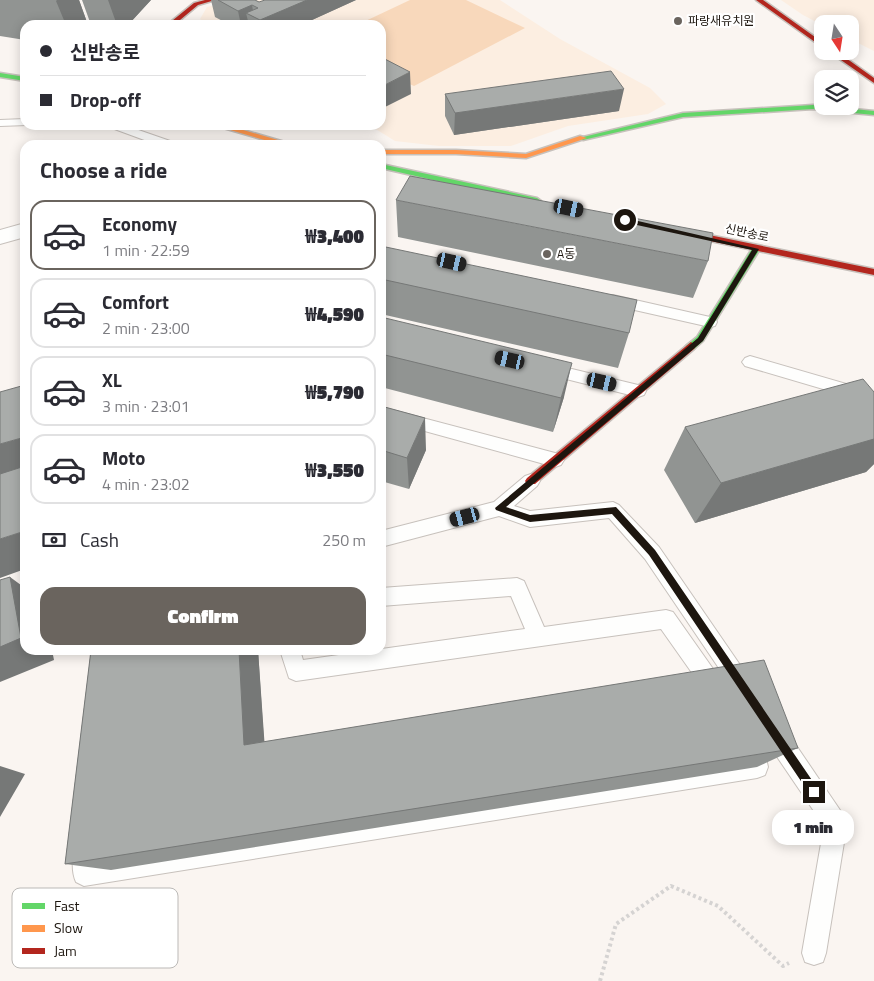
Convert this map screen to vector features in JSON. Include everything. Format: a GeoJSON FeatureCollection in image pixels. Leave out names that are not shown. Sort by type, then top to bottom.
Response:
{"type":"FeatureCollection","features":[{"type":"Feature","properties":{"kind":"main road"},"geometry":{"type":"LineString","coordinates":[[176,20],[196,4],[212,0]]}},
{"type":"Feature","properties":{"kind":"main road"},"geometry":{"type":"LineString","coordinates":[[759,0],[814,39]]}},
{"type":"Feature","properties":{"kind":"main road"},"geometry":{"type":"LineString","coordinates":[[845,60],[874,81]]}},
{"type":"Feature","properties":{"kind":"main road"},"geometry":{"type":"LineString","coordinates":[[0,75],[20,78]]}},
{"type":"Feature","properties":{"kind":"main road"},"geometry":{"type":"LineString","coordinates":[[386,152],[456,152],[526,156],[587,137],[683,114],[813,107],[874,113]]}},
{"type":"Feature","properties":{"kind":"main road"},"geometry":{"type":"LineString","coordinates":[[235,130],[272,140]]}},
{"type":"Feature","properties":{"kind":"main road"},"geometry":{"type":"LineString","coordinates":[[386,167],[545,203]]}},
{"type":"Feature","properties":{"kind":"main road","name":"신반송로"},"geometry":{"type":"LineString","coordinates":[[660,228],[874,272]]}},
{"type":"Feature","properties":{"kind":"main road"},"geometry":{"type":"LineString","coordinates":[[530,481],[700,340],[756,249]]}},
{"type":"Feature","properties":{"kind":"street"},"geometry":{"type":"LineString","coordinates":[[0,237],[20,231]]}},
{"type":"Feature","properties":{"kind":"lane"},"geometry":{"type":"LineString","coordinates":[[0,123],[20,122]]}},
{"type":"Feature","properties":{"kind":"lane"},"geometry":{"type":"LineString","coordinates":[[127,130],[154,140]]}},
{"type":"Feature","properties":{"kind":"lane"},"geometry":{"type":"LineString","coordinates":[[596,296],[710,322]]}},
{"type":"Feature","properties":{"kind":"lane"},"geometry":{"type":"LineString","coordinates":[[750,362],[874,398]]}},
{"type":"Feature","properties":{"kind":"lane"},"geometry":{"type":"LineString","coordinates":[[534,366],[638,391]]}},
{"type":"Feature","properties":{"kind":"lane"},"geometry":{"type":"LineString","coordinates":[[386,414],[555,460]]}},
{"type":"Feature","properties":{"kind":"lane"},"geometry":{"type":"LineString","coordinates":[[386,538],[499,508],[530,481]]}},
{"type":"Feature","properties":{"kind":"lane"},"geometry":{"type":"LineString","coordinates":[[499,508],[530,519],[614,510],[652,553],[836,824],[814,953]]}},
{"type":"Feature","properties":{"kind":"lane"},"geometry":{"type":"LineString","coordinates":[[386,597],[517,587],[538,637]]}},
{"type":"Feature","properties":{"kind":"lane"},"geometry":{"type":"LineString","coordinates":[[291,655],[296,671],[666,619],[726,704]]}},
{"type":"Feature","properties":{"kind":"lane"},"geometry":{"type":"LineString","coordinates":[[89,826],[84,874],[757,767],[753,743],[742,727]]}},
{"type":"Feature","properties":{"kind":"path"},"geometry":{"type":"LineString","coordinates":[[600,981],[616,924],[671,886],[718,906],[783,966],[814,953]]}},
{"type":"Feature","properties":{"kind":"shaded area"},"geometry":{"type":"Polygon","coordinates":[[[235,0],[500,0],[560,39],[650,88],[666,104],[648,114],[568,126],[511,146],[439,146],[395,141],[377,130],[386,130],[386,20],[202,20],[200,19],[207,7],[235,0]]]}},
{"type":"Feature","properties":{"kind":"shaded area"},"geometry":{"type":"Polygon","coordinates":[[[410,0],[466,0],[525,28],[414,86],[386,73],[386,20],[368,20],[410,0]]]}},
{"type":"Feature","properties":{"kind":"shaded area"},"geometry":{"type":"Polygon","coordinates":[[[781,0],[874,0],[874,51],[859,44],[859,15],[814,15],[814,21],[781,0]]]}},
{"type":"Feature","properties":{"kind":"building"},"geometry":{"type":"Polygon","coordinates":[[[218,0],[255,0],[259,2],[265,0],[307,0],[260,20],[246,13],[258,8],[252,5],[238,11],[218,0]]]}},
{"type":"Feature","properties":{"kind":"building"},"geometry":{"type":"Polygon","coordinates":[[[386,60],[410,72],[386,84],[386,60]]]}},
{"type":"Feature","properties":{"kind":"building"},"geometry":{"type":"Polygon","coordinates":[[[611,71],[624,89],[455,113],[445,94],[611,71]]]}},
{"type":"Feature","properties":{"kind":"building"},"geometry":{"type":"Polygon","coordinates":[[[410,176],[713,233],[708,261],[396,200],[410,176]]]}},
{"type":"Feature","properties":{"kind":"building"},"geometry":{"type":"Polygon","coordinates":[[[386,247],[637,300],[629,333],[386,280],[386,247]]]}},
{"type":"Feature","properties":{"kind":"building"},"geometry":{"type":"Polygon","coordinates":[[[386,318],[572,363],[561,398],[386,355],[386,318]]]}},
{"type":"Feature","properties":{"kind":"building"},"geometry":{"type":"Polygon","coordinates":[[[863,379],[874,392],[874,439],[721,483],[685,427],[863,379]]]}},
{"type":"Feature","properties":{"kind":"building"},"geometry":{"type":"Polygon","coordinates":[[[20,386],[20,438],[0,444],[0,392],[20,386]]]}},
{"type":"Feature","properties":{"kind":"building"},"geometry":{"type":"Polygon","coordinates":[[[386,407],[425,418],[407,458],[386,452],[386,407]]]}},
{"type":"Feature","properties":{"kind":"building"},"geometry":{"type":"Polygon","coordinates":[[[20,468],[20,533],[0,539],[0,474],[20,468]]]}},
{"type":"Feature","properties":{"kind":"building"},"geometry":{"type":"Polygon","coordinates":[[[10,577],[20,638],[0,647],[0,580],[10,577]]]}},
{"type":"Feature","properties":{"kind":"building"},"geometry":{"type":"Polygon","coordinates":[[[90,655],[239,655],[244,745],[764,660],[798,748],[65,864],[90,655]]]}},
{"type":"Feature","properties":{"kind":"traffic: fast"},"geometry":{"type":"LineString","coordinates":[[0,75],[20,78]]}},
{"type":"Feature","properties":{"kind":"traffic: fast"},"geometry":{"type":"LineString","coordinates":[[583,138],[683,115],[813,107],[874,113]]}},
{"type":"Feature","properties":{"kind":"traffic: fast"},"geometry":{"type":"LineString","coordinates":[[386,167],[537,201]]}},
{"type":"Feature","properties":{"kind":"traffic: fast"},"geometry":{"type":"LineString","coordinates":[[691,346],[700,339],[756,249]]}},
{"type":"Feature","properties":{"kind":"traffic: slow"},"geometry":{"type":"LineString","coordinates":[[236,130],[272,140]]}},
{"type":"Feature","properties":{"kind":"traffic: slow"},"geometry":{"type":"LineString","coordinates":[[386,152],[456,152],[526,156],[583,138]]}},
{"type":"Feature","properties":{"kind":"traffic: jam"},"geometry":{"type":"LineString","coordinates":[[176,20],[196,4],[212,0]]}},
{"type":"Feature","properties":{"kind":"traffic: jam"},"geometry":{"type":"LineString","coordinates":[[759,0],[814,39]]}},
{"type":"Feature","properties":{"kind":"traffic: jam"},"geometry":{"type":"LineString","coordinates":[[844,60],[874,81]]}},
{"type":"Feature","properties":{"kind":"traffic: jam"},"geometry":{"type":"LineString","coordinates":[[675,231],[874,272]]}},
{"type":"Feature","properties":{"kind":"traffic: jam"},"geometry":{"type":"LineString","coordinates":[[531,481],[691,346]]}},
{"type":"Feature","properties":{"kind":"place","name":"파랑새유치원"},"geometry":{"type":"Point","coordinates":[678,21]}},
{"type":"Feature","properties":{"kind":"place","name":"A동"},"geometry":{"type":"Point","coordinates":[547,254]}},
{"type":"Feature","properties":{"kind":"route"},"geometry":{"type":"LineString","coordinates":[[625,220],[756,249],[700,340],[499,508],[530,519],[614,510],[652,553],[814,792]]}}]}
